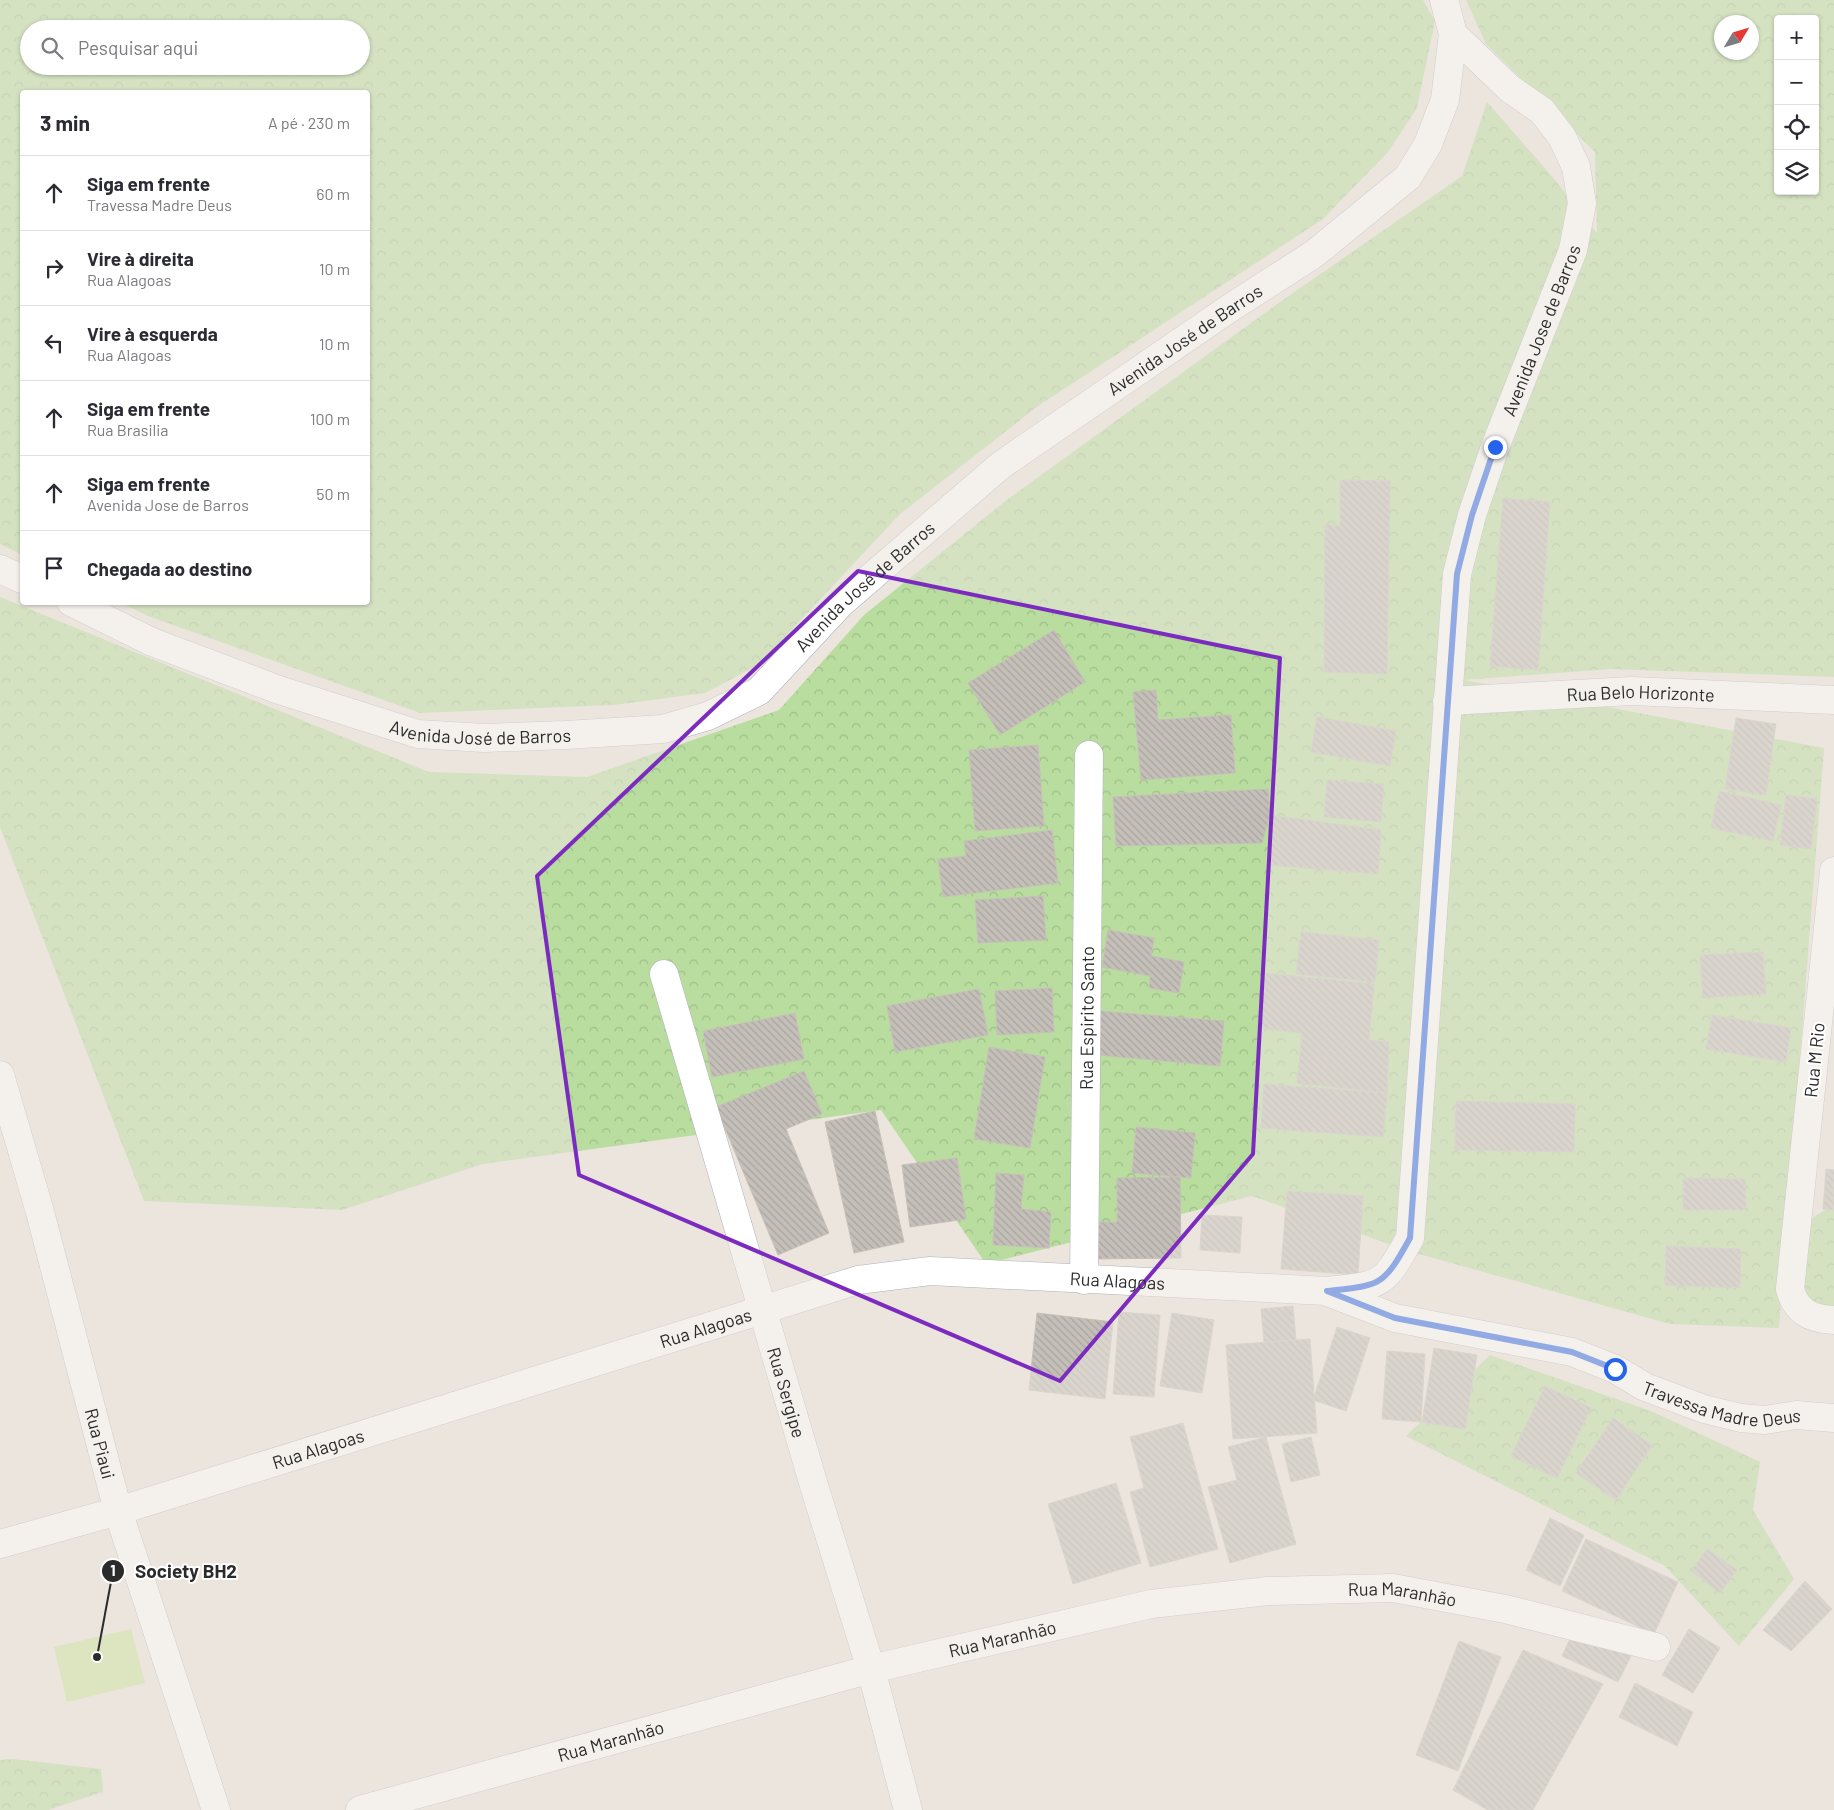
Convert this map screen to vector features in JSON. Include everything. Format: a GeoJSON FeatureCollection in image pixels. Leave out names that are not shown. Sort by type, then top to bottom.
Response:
{"type":"FeatureCollection","features":[{"type":"Feature","properties":{"kind":"street","name":"Avenida José de Barros"},"geometry":{"type":"LineString","coordinates":[[77,605],[162,645],[279,690],[418,734],[484,738],[663,729],[708,716],[759,691],[840,604],[1001,465],[1230,308],[1314,254],[1408,177],[1428,144],[1445,100],[1453,34],[1444,0]]}},
{"type":"Feature","properties":{"kind":"street","name":"Avenida Jose de Barros"},"geometry":{"type":"LineString","coordinates":[[1410,1238],[1457,574],[1472,515],[1495,447],[1574,250],[1582,203],[1576,167],[1562,137],[1542,111],[1509,88],[1453,34]]}},
{"type":"Feature","properties":{"kind":"street"},"geometry":{"type":"LineString","coordinates":[[0,569],[20,579]]}},
{"type":"Feature","properties":{"kind":"street","name":"Rua Belo Horizonte"},"geometry":{"type":"LineString","coordinates":[[1447,701],[1632,691],[1834,700]]}},
{"type":"Feature","properties":{"kind":"street","name":"Rua Espirito Santo"},"geometry":{"type":"LineString","coordinates":[[1084,1280],[1089,755]]}},
{"type":"Feature","properties":{"kind":"street","name":"Rua M Rio"},"geometry":{"type":"LineString","coordinates":[[1834,871],[1790,1289],[1794,1302],[1800,1311],[1816,1319],[1834,1320]]}},
{"type":"Feature","properties":{"kind":"street","name":"Rua Sergipe"},"geometry":{"type":"LineString","coordinates":[[664,974],[762,1309],[871,1668],[908,1810]]}},
{"type":"Feature","properties":{"kind":"street","name":"Rua Piaui"},"geometry":{"type":"LineString","coordinates":[[0,1075],[40,1212],[118,1511],[216,1810]]}},
{"type":"Feature","properties":{"kind":"street","name":"Rua Alagoas"},"geometry":{"type":"LineString","coordinates":[[0,1544],[118,1511],[858,1280],[930,1271],[1327,1291],[1361,1287],[1381,1281],[1394,1268],[1410,1238]]}},
{"type":"Feature","properties":{"kind":"street","name":"Travessa Madre Deus"},"geometry":{"type":"LineString","coordinates":[[1327,1291],[1395,1318],[1572,1352],[1615,1369],[1645,1387],[1704,1409],[1741,1418],[1765,1420],[1796,1415],[1834,1418]]}},
{"type":"Feature","properties":{"kind":"street","name":"Rua Maranhão"},"geometry":{"type":"LineString","coordinates":[[360,1810],[871,1668],[1151,1604],[1268,1591],[1393,1588],[1506,1609],[1656,1647]]}},
{"type":"Feature","properties":{"kind":"highlighted area"},"geometry":{"type":"Polygon","coordinates":[[[858,571],[1280,658],[1253,1154],[1060,1381],[579,1175],[537,876],[858,571]]]}},
{"type":"Feature","properties":{"kind":"green space"},"geometry":{"type":"Polygon","coordinates":[[[0,0],[1423,0],[1435,21],[1417,108],[1388,152],[1323,219],[1038,406],[899,515],[760,664],[705,693],[614,705],[420,713],[148,616],[125,605],[370,605],[370,90],[20,90],[20,554],[0,544],[0,0]]]}},
{"type":"Feature","properties":{"kind":"green space"},"geometry":{"type":"Polygon","coordinates":[[[1466,0],[1834,0],[1834,677],[1610,669],[1464,680],[1824,748],[1779,1328],[1670,1324],[1412,1252],[1252,1196],[986,1264],[881,1110],[483,1164],[342,1210],[144,1201],[0,827],[0,597],[429,772],[587,777],[779,710],[864,615],[1008,499],[1280,302],[1462,176],[1487,102],[1550,174],[1597,233],[1595,152],[1486,44],[1466,0]]]}},
{"type":"Feature","properties":{"kind":"green space"},"geometry":{"type":"Polygon","coordinates":[[[1834,1205],[1834,1315],[1798,1293],[1807,1221],[1834,1205]]]}},
{"type":"Feature","properties":{"kind":"green space"},"geometry":{"type":"Polygon","coordinates":[[[1490,1355],[1651,1411],[1760,1462],[1753,1510],[1794,1579],[1739,1646],[1665,1566],[1406,1436],[1490,1355]]]}},
{"type":"Feature","properties":{"kind":"green space"},"geometry":{"type":"Polygon","coordinates":[[[131,1629],[145,1683],[67,1702],[54,1647],[131,1629]]]}},
{"type":"Feature","properties":{"kind":"green space"},"geometry":{"type":"Polygon","coordinates":[[[13,1759],[101,1769],[103,1792],[48,1810],[0,1810],[0,1760],[13,1759]]]}},
{"type":"Feature","properties":{"kind":"building"},"geometry":{"type":"Polygon","coordinates":[[[1340,480],[1390,481],[1387,674],[1324,672],[1325,525],[1340,526],[1340,480]]]}},
{"type":"Feature","properties":{"kind":"building"},"geometry":{"type":"Polygon","coordinates":[[[1503,498],[1550,502],[1538,670],[1490,666],[1503,498]]]}},
{"type":"Feature","properties":{"kind":"building"},"geometry":{"type":"Polygon","coordinates":[[[1054,630],[1085,682],[1000,735],[968,683],[1054,630]]]}},
{"type":"Feature","properties":{"kind":"building"},"geometry":{"type":"Polygon","coordinates":[[[1156,690],[1158,720],[1231,715],[1235,773],[1141,780],[1133,692],[1156,690]]]}},
{"type":"Feature","properties":{"kind":"building"},"geometry":{"type":"Polygon","coordinates":[[[1317,717],[1396,731],[1390,766],[1311,752],[1317,717]]]}},
{"type":"Feature","properties":{"kind":"building"},"geometry":{"type":"Polygon","coordinates":[[[1736,718],[1776,724],[1766,795],[1725,789],[1736,718]]]}},
{"type":"Feature","properties":{"kind":"building"},"geometry":{"type":"Polygon","coordinates":[[[1038,745],[1044,826],[975,831],[969,750],[1038,745]]]}},
{"type":"Feature","properties":{"kind":"building"},"geometry":{"type":"Polygon","coordinates":[[[1327,780],[1384,784],[1381,822],[1324,817],[1327,780]]]}},
{"type":"Feature","properties":{"kind":"building"},"geometry":{"type":"Polygon","coordinates":[[[1268,789],[1270,815],[1262,843],[1116,846],[1113,797],[1268,789]]]}},
{"type":"Feature","properties":{"kind":"building"},"geometry":{"type":"Polygon","coordinates":[[[1719,791],[1781,805],[1773,841],[1711,828],[1719,791]]]}},
{"type":"Feature","properties":{"kind":"building"},"geometry":{"type":"Polygon","coordinates":[[[1786,795],[1817,799],[1811,849],[1780,845],[1786,795]]]}},
{"type":"Feature","properties":{"kind":"building"},"geometry":{"type":"Polygon","coordinates":[[[1270,815],[1381,830],[1378,874],[1268,865],[1270,815]]]}},
{"type":"Feature","properties":{"kind":"building"},"geometry":{"type":"Polygon","coordinates":[[[1052,830],[1058,883],[943,897],[938,859],[966,856],[964,841],[1052,830]]]}},
{"type":"Feature","properties":{"kind":"building"},"geometry":{"type":"Polygon","coordinates":[[[1043,896],[1046,940],[978,943],[975,900],[1043,896]]]}},
{"type":"Feature","properties":{"kind":"building"},"geometry":{"type":"Polygon","coordinates":[[[1108,930],[1154,938],[1151,956],[1184,962],[1179,993],[1149,988],[1150,976],[1102,967],[1108,930]]]}},
{"type":"Feature","properties":{"kind":"building"},"geometry":{"type":"Polygon","coordinates":[[[1301,932],[1379,940],[1375,982],[1296,974],[1301,932]]]}},
{"type":"Feature","properties":{"kind":"building"},"geometry":{"type":"Polygon","coordinates":[[[1763,952],[1766,994],[1703,998],[1700,955],[1763,952]]]}},
{"type":"Feature","properties":{"kind":"building"},"geometry":{"type":"Polygon","coordinates":[[[1264,973],[1374,984],[1369,1040],[1389,1042],[1387,1093],[1297,1083],[1302,1033],[1258,1028],[1264,973]]]}},
{"type":"Feature","properties":{"kind":"building"},"geometry":{"type":"Polygon","coordinates":[[[1052,988],[1054,1032],[997,1035],[995,991],[1052,988]]]}},
{"type":"Feature","properties":{"kind":"building"},"geometry":{"type":"Polygon","coordinates":[[[979,989],[988,1035],[895,1052],[887,1006],[979,989]]]}},
{"type":"Feature","properties":{"kind":"building"},"geometry":{"type":"Polygon","coordinates":[[[1100,1011],[1224,1021],[1220,1066],[1097,1055],[1100,1011]]]}},
{"type":"Feature","properties":{"kind":"building"},"geometry":{"type":"Polygon","coordinates":[[[795,1013],[804,1059],[712,1077],[703,1031],[795,1013]]]}},
{"type":"Feature","properties":{"kind":"building"},"geometry":{"type":"Polygon","coordinates":[[[1712,1015],[1791,1028],[1786,1062],[1706,1049],[1712,1015]]]}},
{"type":"Feature","properties":{"kind":"building"},"geometry":{"type":"Polygon","coordinates":[[[989,1047],[1045,1057],[1030,1148],[974,1139],[989,1047]]]}},
{"type":"Feature","properties":{"kind":"building"},"geometry":{"type":"Polygon","coordinates":[[[804,1071],[822,1114],[786,1129],[829,1233],[778,1255],[716,1107],[804,1071]]]}},
{"type":"Feature","properties":{"kind":"building"},"geometry":{"type":"Polygon","coordinates":[[[1264,1084],[1387,1093],[1383,1137],[1261,1128],[1264,1084]]]}},
{"type":"Feature","properties":{"kind":"building"},"geometry":{"type":"Polygon","coordinates":[[[1456,1101],[1575,1104],[1574,1152],[1455,1150],[1456,1101]]]}},
{"type":"Feature","properties":{"kind":"building"},"geometry":{"type":"Polygon","coordinates":[[[875,1111],[904,1242],[854,1253],[825,1122],[875,1111]]]}},
{"type":"Feature","properties":{"kind":"building"},"geometry":{"type":"Polygon","coordinates":[[[1136,1127],[1195,1133],[1191,1178],[1132,1173],[1136,1127]]]}},
{"type":"Feature","properties":{"kind":"building"},"geometry":{"type":"Polygon","coordinates":[[[957,1158],[966,1219],[910,1227],[902,1165],[957,1158]]]}},
{"type":"Feature","properties":{"kind":"building"},"geometry":{"type":"Polygon","coordinates":[[[1826,1169],[1834,1170],[1834,1210],[1823,1209],[1826,1169]]]}},
{"type":"Feature","properties":{"kind":"building"},"geometry":{"type":"Polygon","coordinates":[[[996,1173],[1024,1175],[1021,1209],[1051,1212],[1049,1248],[993,1245],[996,1173]]]}},
{"type":"Feature","properties":{"kind":"building"},"geometry":{"type":"Polygon","coordinates":[[[1180,1177],[1181,1258],[1092,1259],[1092,1222],[1117,1222],[1117,1178],[1180,1177]]]}},
{"type":"Feature","properties":{"kind":"building"},"geometry":{"type":"Polygon","coordinates":[[[1683,1178],[1745,1179],[1746,1210],[1683,1210],[1683,1178]]]}},
{"type":"Feature","properties":{"kind":"building"},"geometry":{"type":"Polygon","coordinates":[[[1287,1191],[1363,1196],[1358,1275],[1281,1269],[1287,1191]]]}},
{"type":"Feature","properties":{"kind":"building"},"geometry":{"type":"Polygon","coordinates":[[[1202,1215],[1242,1217],[1240,1253],[1200,1250],[1202,1215]]]}},
{"type":"Feature","properties":{"kind":"building"},"geometry":{"type":"Polygon","coordinates":[[[1666,1246],[1741,1249],[1740,1288],[1665,1285],[1666,1246]]]}},
{"type":"Feature","properties":{"kind":"building"},"geometry":{"type":"Polygon","coordinates":[[[1293,1306],[1296,1340],[1264,1342],[1261,1309],[1293,1306]]]}},
{"type":"Feature","properties":{"kind":"building"},"geometry":{"type":"Polygon","coordinates":[[[1119,1312],[1160,1315],[1154,1397],[1113,1394],[1119,1312]]]}},
{"type":"Feature","properties":{"kind":"building"},"geometry":{"type":"Polygon","coordinates":[[[1037,1313],[1113,1322],[1105,1399],[1029,1390],[1037,1313]]]}},
{"type":"Feature","properties":{"kind":"building"},"geometry":{"type":"Polygon","coordinates":[[[1172,1313],[1214,1320],[1202,1393],[1160,1386],[1172,1313]]]}},
{"type":"Feature","properties":{"kind":"building"},"geometry":{"type":"Polygon","coordinates":[[[1337,1327],[1370,1338],[1346,1411],[1313,1400],[1337,1327]]]}},
{"type":"Feature","properties":{"kind":"building"},"geometry":{"type":"Polygon","coordinates":[[[1310,1339],[1317,1433],[1233,1439],[1226,1345],[1310,1339]]]}},
{"type":"Feature","properties":{"kind":"building"},"geometry":{"type":"Polygon","coordinates":[[[1434,1348],[1477,1355],[1465,1429],[1422,1422],[1434,1348]]]}},
{"type":"Feature","properties":{"kind":"building"},"geometry":{"type":"Polygon","coordinates":[[[1387,1351],[1425,1354],[1421,1422],[1382,1419],[1387,1351]]]}},
{"type":"Feature","properties":{"kind":"building"},"geometry":{"type":"Polygon","coordinates":[[[1545,1386],[1591,1408],[1557,1478],[1511,1456],[1545,1386]]]}},
{"type":"Feature","properties":{"kind":"building"},"geometry":{"type":"Polygon","coordinates":[[[1613,1418],[1652,1445],[1616,1500],[1576,1473],[1613,1418]]]}},
{"type":"Feature","properties":{"kind":"building"},"geometry":{"type":"Polygon","coordinates":[[[1183,1423],[1218,1549],[1150,1567],[1130,1492],[1144,1488],[1130,1437],[1183,1423]]]}},
{"type":"Feature","properties":{"kind":"building"},"geometry":{"type":"Polygon","coordinates":[[[1266,1437],[1296,1544],[1230,1563],[1208,1487],[1237,1480],[1228,1447],[1266,1437]]]}},
{"type":"Feature","properties":{"kind":"building"},"geometry":{"type":"Polygon","coordinates":[[[1311,1437],[1320,1475],[1291,1482],[1282,1444],[1311,1437]]]}},
{"type":"Feature","properties":{"kind":"building"},"geometry":{"type":"Polygon","coordinates":[[[1116,1483],[1141,1563],[1073,1584],[1048,1504],[1116,1483]]]}},
{"type":"Feature","properties":{"kind":"building"},"geometry":{"type":"Polygon","coordinates":[[[1550,1518],[1584,1535],[1560,1586],[1526,1570],[1550,1518]]]}},
{"type":"Feature","properties":{"kind":"building"},"geometry":{"type":"Polygon","coordinates":[[[1586,1539],[1678,1582],[1654,1634],[1562,1591],[1586,1539]]]}},
{"type":"Feature","properties":{"kind":"building"},"geometry":{"type":"Polygon","coordinates":[[[1707,1549],[1737,1570],[1720,1593],[1691,1571],[1707,1549]]]}},
{"type":"Feature","properties":{"kind":"building"},"geometry":{"type":"Polygon","coordinates":[[[1805,1581],[1832,1609],[1791,1651],[1763,1630],[1805,1581]]]}},
{"type":"Feature","properties":{"kind":"building"},"geometry":{"type":"Polygon","coordinates":[[[1689,1629],[1720,1648],[1693,1693],[1662,1675],[1689,1629]]]}},
{"type":"Feature","properties":{"kind":"building"},"geometry":{"type":"Polygon","coordinates":[[[1574,1630],[1631,1656],[1618,1682],[1562,1656],[1574,1630]]]}},
{"type":"Feature","properties":{"kind":"building"},"geometry":{"type":"Polygon","coordinates":[[[1459,1641],[1501,1657],[1458,1771],[1416,1755],[1459,1641]]]}},
{"type":"Feature","properties":{"kind":"building"},"geometry":{"type":"Polygon","coordinates":[[[1523,1650],[1603,1684],[1533,1810],[1488,1810],[1453,1790],[1523,1650]]]}},
{"type":"Feature","properties":{"kind":"building"},"geometry":{"type":"Polygon","coordinates":[[[1635,1683],[1693,1712],[1677,1746],[1619,1717],[1635,1683]]]}},
{"type":"Feature","properties":{"kind":"place","name":"Society BH2"},"geometry":{"type":"Point","coordinates":[97,1657]}},
{"type":"Feature","properties":{"kind":"route"},"geometry":{"type":"LineString","coordinates":[[1495,447],[1472,515],[1457,574],[1410,1238],[1394,1268],[1381,1281],[1361,1287],[1327,1291],[1395,1318],[1572,1352],[1615,1369]]}}]}
